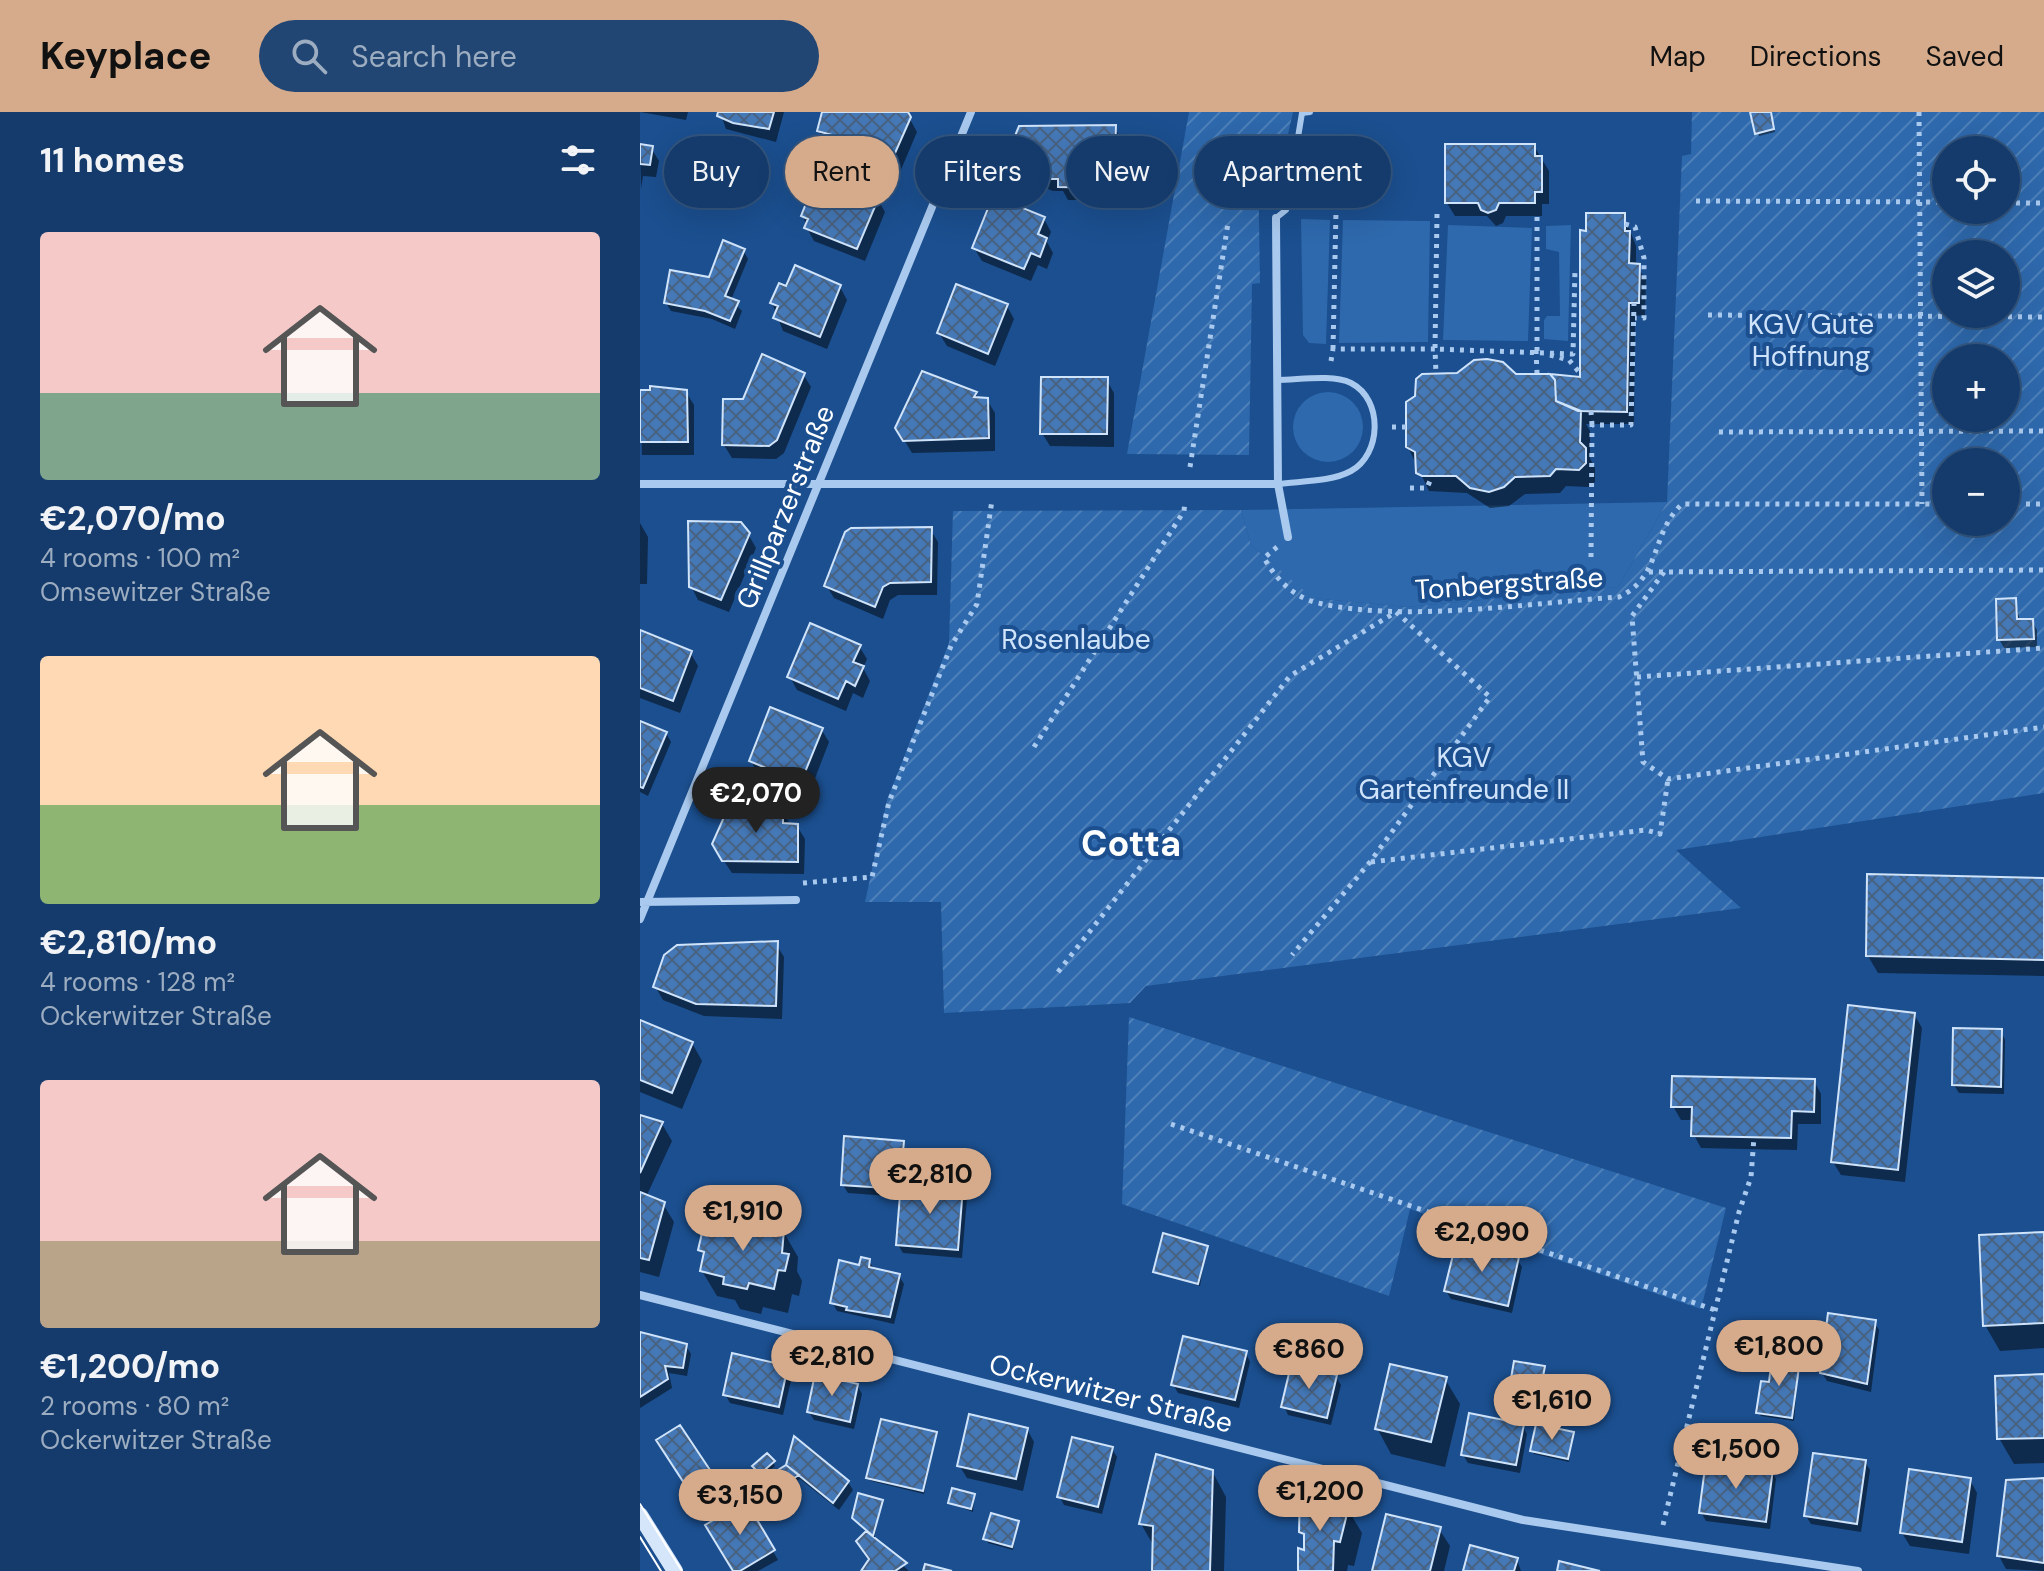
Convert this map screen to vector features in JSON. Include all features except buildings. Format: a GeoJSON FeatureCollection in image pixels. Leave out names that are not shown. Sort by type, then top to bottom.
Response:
{"type":"FeatureCollection","features":[{"type":"Feature","properties":{"kind":"main road"},"geometry":{"type":"LineString","coordinates":[[640,1515],[675,1571]]}},
{"type":"Feature","properties":{"kind":"street","name":"Grillparzerstraße"},"geometry":{"type":"LineString","coordinates":[[640,919],[644,902],[971,112]]}},
{"type":"Feature","properties":{"kind":"street"},"geometry":{"type":"LineString","coordinates":[[1276,218],[1278,484],[1288,537]]}},
{"type":"Feature","properties":{"kind":"street"},"geometry":{"type":"LineString","coordinates":[[640,484],[1278,484]]}},
{"type":"Feature","properties":{"kind":"street"},"geometry":{"type":"LineString","coordinates":[[644,902],[796,900]]}},
{"type":"Feature","properties":{"kind":"street","name":"Ockerwitzer Straße"},"geometry":{"type":"LineString","coordinates":[[640,1295],[1523,1520],[1858,1571]]}},
{"type":"Feature","properties":{"kind":"lane"},"geometry":{"type":"LineString","coordinates":[[1276,218],[1286,210],[1302,113],[1310,112]]}},
{"type":"Feature","properties":{"kind":"lane"},"geometry":{"type":"LineString","coordinates":[[1277,380],[1350,382],[1363,392],[1371,405],[1373,445],[1362,464],[1348,473],[1278,484]]}},
{"type":"Feature","properties":{"kind":"path"},"geometry":{"type":"LineString","coordinates":[[1919,112],[1922,504]]}},
{"type":"Feature","properties":{"kind":"path"},"geometry":{"type":"LineString","coordinates":[[1696,201],[1932,202]]}},
{"type":"Feature","properties":{"kind":"path"},"geometry":{"type":"LineString","coordinates":[[2020,203],[2044,203]]}},
{"type":"Feature","properties":{"kind":"path"},"geometry":{"type":"LineString","coordinates":[[1327,380],[1333,349],[1336,211]]}},
{"type":"Feature","properties":{"kind":"path"},"geometry":{"type":"LineString","coordinates":[[1436,374],[1437,214]]}},
{"type":"Feature","properties":{"kind":"path"},"geometry":{"type":"LineString","coordinates":[[1537,216],[1537,373]]}},
{"type":"Feature","properties":{"kind":"path"},"geometry":{"type":"LineString","coordinates":[[1625,224],[1635,227],[1644,258],[1644,318],[1635,318]]}},
{"type":"Feature","properties":{"kind":"path"},"geometry":{"type":"LineString","coordinates":[[1333,349],[1536,350],[1573,354],[1575,269]]}},
{"type":"Feature","properties":{"kind":"path"},"geometry":{"type":"LineString","coordinates":[[1592,425],[1631,425],[1634,303]]}},
{"type":"Feature","properties":{"kind":"path"},"geometry":{"type":"LineString","coordinates":[[1708,315],[2044,317]]}},
{"type":"Feature","properties":{"kind":"path"},"geometry":{"type":"LineString","coordinates":[[1536,350],[1569,360],[1579,372]]}},
{"type":"Feature","properties":{"kind":"path"},"geometry":{"type":"LineString","coordinates":[[1591,411],[1591,557]]}},
{"type":"Feature","properties":{"kind":"path"},"geometry":{"type":"LineString","coordinates":[[1719,432],[2044,431]]}},
{"type":"Feature","properties":{"kind":"path"},"geometry":{"type":"LineString","coordinates":[[1410,488],[1427,488],[1432,476]]}},
{"type":"Feature","properties":{"kind":"path"},"geometry":{"type":"LineString","coordinates":[[796,900],[804,881],[872,877],[889,802],[951,646],[977,604],[992,512],[992,483]]}},
{"type":"Feature","properties":{"kind":"path"},"geometry":{"type":"LineString","coordinates":[[1932,504],[1682,504],[1667,518],[1648,572],[2044,570]]}},
{"type":"Feature","properties":{"kind":"path"},"geometry":{"type":"LineString","coordinates":[[2020,504],[2044,504]]}},
{"type":"Feature","properties":{"kind":"path","name":"Tonbergstraße"},"geometry":{"type":"LineString","coordinates":[[1288,537],[1264,558],[1277,581],[1316,603],[1396,612],[1619,597],[1636,589],[1648,572]]}},
{"type":"Feature","properties":{"kind":"path"},"geometry":{"type":"LineString","coordinates":[[1664,572],[1632,616],[1643,762],[1668,779],[2044,727]]}},
{"type":"Feature","properties":{"kind":"path"},"geometry":{"type":"LineString","coordinates":[[1058,972],[1290,676],[1396,612],[1490,697],[1370,862],[1292,955]]}},
{"type":"Feature","properties":{"kind":"path"},"geometry":{"type":"LineString","coordinates":[[1637,677],[2044,648]]}},
{"type":"Feature","properties":{"kind":"path"},"geometry":{"type":"LineString","coordinates":[[1370,862],[1646,830],[1660,834],[1668,779]]}},
{"type":"Feature","properties":{"kind":"path"},"geometry":{"type":"LineString","coordinates":[[1171,1124],[1715,1310]]}},
{"type":"Feature","properties":{"kind":"path"},"geometry":{"type":"LineString","coordinates":[[1667,1510],[1751,1177],[1754,1137]]}},
{"type":"Feature","properties":{"kind":"green space"},"geometry":{"type":"Polygon","coordinates":[[[1189,112],[1293,112],[1288,136],[1194,136],[1194,208],[1259,208],[1260,283],[1252,284],[1249,455],[1127,454],[1172,208],[1178,208],[1178,173],[1189,112]]]}},
{"type":"Feature","properties":{"kind":"green space","name":"KGV Gartenfreunde II"},"geometry":{"type":"Polygon","coordinates":[[[1692,112],[2044,112],[2044,793],[1676,850],[1741,908],[1146,986],[1130,1003],[944,1013],[941,902],[865,902],[887,800],[949,643],[953,511],[1241,510],[1251,545],[1313,598],[1407,607],[1618,587],[1667,502],[1682,156],[1691,154],[1692,112]]]}},
{"type":"Feature","properties":{"kind":"green space"},"geometry":{"type":"Polygon","coordinates":[[[1301,219],[1330,220],[1326,344],[1309,343],[1303,335],[1301,219]]]}},
{"type":"Feature","properties":{"kind":"green space"},"geometry":{"type":"Polygon","coordinates":[[[1343,220],[1430,221],[1428,342],[1339,343],[1343,220]]]}},
{"type":"Feature","properties":{"kind":"green space"},"geometry":{"type":"Polygon","coordinates":[[[1448,225],[1532,228],[1528,341],[1443,340],[1448,225]]]}},
{"type":"Feature","properties":{"kind":"green space"},"geometry":{"type":"Polygon","coordinates":[[[1571,225],[1568,341],[1544,339],[1544,320],[1547,316],[1560,316],[1559,252],[1546,249],[1546,226],[1571,225]]]}},
{"type":"Feature","properties":{"kind":"green space"},"geometry":{"type":"Polygon","coordinates":[[[1328,392],[1347,398],[1357,408],[1363,427],[1357,446],[1347,456],[1328,462],[1309,456],[1299,446],[1293,427],[1299,408],[1309,398],[1328,392]]]}},
{"type":"Feature","properties":{"kind":"green space"},"geometry":{"type":"Polygon","coordinates":[[[1667,502],[1618,587],[1407,607],[1312,598],[1251,545],[1241,510],[1667,502]]]}},
{"type":"Feature","properties":{"kind":"green space"},"geometry":{"type":"Polygon","coordinates":[[[1129,1017],[1726,1208],[1701,1309],[1410,1209],[1389,1296],[1122,1204],[1129,1017]]]}},
{"type":"Feature","properties":{"kind":"tram line"},"geometry":{"type":"LineString","coordinates":[[640,1504],[682,1571]]}},
{"type":"Feature","properties":{"kind":"tram line"},"geometry":{"type":"LineString","coordinates":[[640,1537],[661,1571]]}},
{"type":"Feature","properties":{"kind":"district","name":"Cotta"},"geometry":{"type":"Point","coordinates":[1131,843]}},
{"type":"Feature","properties":{"kind":"park label","name":"KGV Gute Hoffnung"},"geometry":{"type":"Point","coordinates":[1811,340]}},
{"type":"Feature","properties":{"kind":"park label","name":"Rosenlaube"},"geometry":{"type":"Point","coordinates":[1076,639]}}]}
